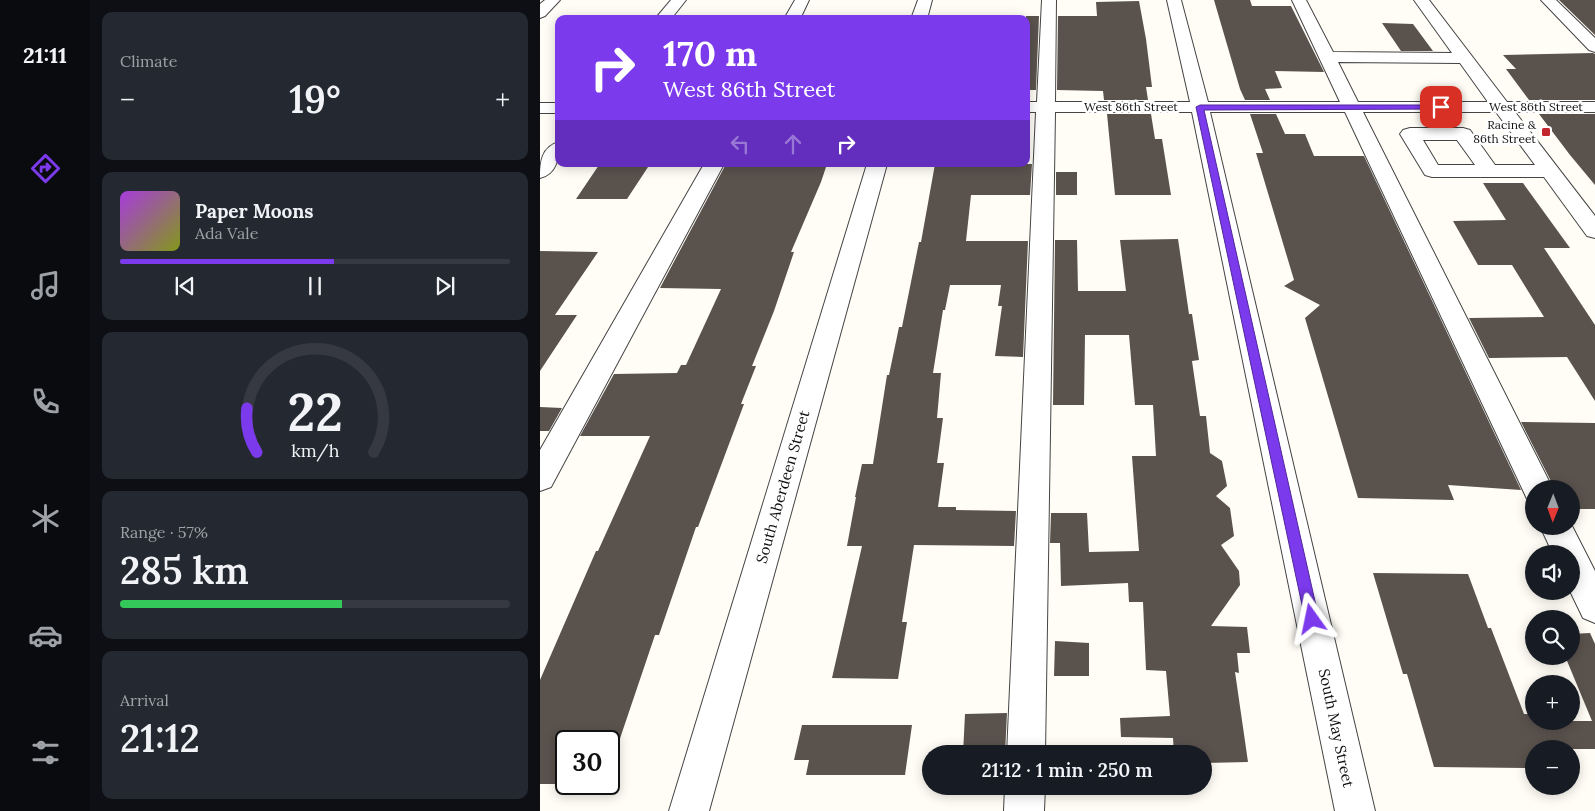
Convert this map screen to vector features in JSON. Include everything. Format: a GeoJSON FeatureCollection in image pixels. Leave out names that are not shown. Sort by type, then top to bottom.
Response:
{"type":"FeatureCollection","features":[{"type":"Feature","properties":{"kind":"street"},"geometry":{"type":"LineString","coordinates":[[540,13],[554,0]]}},
{"type":"Feature","properties":{"kind":"street"},"geometry":{"type":"LineString","coordinates":[[666,15],[678,0]]}},
{"type":"Feature","properties":{"kind":"street"},"geometry":{"type":"LineString","coordinates":[[794,15],[802,0]]}},
{"type":"Feature","properties":{"kind":"street"},"geometry":{"type":"LineString","coordinates":[[920,15],[925,0]]}},
{"type":"Feature","properties":{"kind":"street"},"geometry":{"type":"LineString","coordinates":[[1026,745],[1036,107],[1049,0]]}},
{"type":"Feature","properties":{"kind":"street","name":"South May Street"},"geometry":{"type":"LineString","coordinates":[[1174,0],[1200,107],[1355,811]]}},
{"type":"Feature","properties":{"kind":"street"},"geometry":{"type":"LineString","coordinates":[[1299,0],[1534,480]]}},
{"type":"Feature","properties":{"kind":"street"},"geometry":{"type":"LineString","coordinates":[[1421,0],[1595,231]]}},
{"type":"Feature","properties":{"kind":"street"},"geometry":{"type":"LineString","coordinates":[[1548,0],[1595,47]]}},
{"type":"Feature","properties":{"kind":"street"},"geometry":{"type":"LineString","coordinates":[[1326,57],[1465,58]]}},
{"type":"Feature","properties":{"kind":"street","name":"West 86th Street"},"geometry":{"type":"LineString","coordinates":[[1036,107],[1595,107]]}},
{"type":"Feature","properties":{"kind":"street"},"geometry":{"type":"LineString","coordinates":[[540,108],[555,108]]}},
{"type":"Feature","properties":{"kind":"street"},"geometry":{"type":"LineString","coordinates":[[540,172],[555,153]]}},
{"type":"Feature","properties":{"kind":"street"},"geometry":{"type":"LineString","coordinates":[[540,478],[712,167]]}},
{"type":"Feature","properties":{"kind":"street","name":"South Aberdeen Street"},"geometry":{"type":"LineString","coordinates":[[689,811],[876,167]]}},
{"type":"Feature","properties":{"kind":"street"},"geometry":{"type":"LineString","coordinates":[[1489,171],[1550,171]]}},
{"type":"Feature","properties":{"kind":"street"},"geometry":{"type":"LineString","coordinates":[[1580,576],[1595,606]]}},
{"type":"Feature","properties":{"kind":"street"},"geometry":{"type":"LineString","coordinates":[[1024,811],[1025,795]]}},
{"type":"Feature","properties":{"kind":"building"},"geometry":{"type":"Polygon","coordinates":[[[1214,0],[1250,0],[1252,6],[1291,6],[1324,72],[1275,71],[1282,88],[1265,89],[1270,100],[1245,100],[1240,89],[1214,0]]]}},
{"type":"Feature","properties":{"kind":"building"},"geometry":{"type":"Polygon","coordinates":[[[1559,0],[1595,0],[1595,35],[1559,0]]]}},
{"type":"Feature","properties":{"kind":"building"},"geometry":{"type":"Polygon","coordinates":[[[1139,1],[1152,87],[1146,87],[1148,100],[1104,100],[1103,91],[1057,90],[1058,16],[1097,16],[1096,2],[1139,1]]]}},
{"type":"Feature","properties":{"kind":"building"},"geometry":{"type":"Polygon","coordinates":[[[1030,16],[1039,16],[1036,90],[1030,90],[1030,16]]]}},
{"type":"Feature","properties":{"kind":"building"},"geometry":{"type":"Polygon","coordinates":[[[1382,23],[1413,24],[1433,51],[1401,51],[1382,23]]]}},
{"type":"Feature","properties":{"kind":"building"},"geometry":{"type":"Polygon","coordinates":[[[1595,54],[1595,100],[1529,100],[1506,69],[1516,69],[1503,55],[1595,54]]]}},
{"type":"Feature","properties":{"kind":"building"},"geometry":{"type":"Polygon","coordinates":[[[1107,114],[1151,114],[1155,139],[1162,139],[1171,195],[1115,195],[1107,114]]]}},
{"type":"Feature","properties":{"kind":"building"},"geometry":{"type":"Polygon","coordinates":[[[1250,114],[1276,114],[1285,134],[1305,134],[1314,156],[1364,156],[1521,490],[1448,485],[1454,500],[1358,498],[1305,318],[1320,305],[1284,286],[1294,280],[1256,153],[1263,153],[1250,114]]]}},
{"type":"Feature","properties":{"kind":"building"},"geometry":{"type":"Polygon","coordinates":[[[1539,114],[1595,114],[1595,185],[1570,155],[1539,114]]]}},
{"type":"Feature","properties":{"kind":"building"},"geometry":{"type":"Polygon","coordinates":[[[1030,164],[1032,164],[1030,195],[971,195],[966,241],[1028,241],[1023,357],[995,356],[1002,306],[998,306],[1001,285],[950,285],[945,310],[943,310],[933,373],[941,373],[937,418],[943,418],[937,463],[944,463],[938,507],[956,507],[956,510],[1016,511],[1014,546],[914,545],[902,622],[907,622],[898,679],[832,678],[862,546],[847,546],[855,497],[862,464],[873,464],[887,375],[889,375],[899,327],[902,327],[919,242],[921,242],[934,167],[1030,167],[1030,164]]]}},
{"type":"Feature","properties":{"kind":"building"},"geometry":{"type":"Polygon","coordinates":[[[598,167],[648,167],[627,199],[576,199],[598,167]]]}},
{"type":"Feature","properties":{"kind":"building"},"geometry":{"type":"Polygon","coordinates":[[[724,167],[826,167],[791,252],[794,252],[774,311],[752,366],[756,366],[741,404],[744,404],[698,527],[696,527],[659,635],[655,635],[620,738],[620,730],[555,730],[555,784],[540,784],[540,680],[596,551],[598,551],[650,436],[580,436],[614,374],[677,373],[681,365],[686,365],[721,289],[660,288],[724,167]]]}},
{"type":"Feature","properties":{"kind":"building"},"geometry":{"type":"Polygon","coordinates":[[[1056,172],[1077,172],[1077,195],[1056,195],[1056,172]]]}},
{"type":"Feature","properties":{"kind":"building"},"geometry":{"type":"Polygon","coordinates":[[[1483,183],[1523,183],[1570,248],[1544,248],[1595,325],[1595,401],[1567,357],[1489,358],[1469,318],[1544,317],[1512,265],[1478,265],[1453,221],[1506,220],[1483,183]]]}},
{"type":"Feature","properties":{"kind":"building"},"geometry":{"type":"Polygon","coordinates":[[[1178,239],[1189,314],[1192,314],[1199,360],[1192,361],[1200,416],[1206,416],[1210,453],[1222,461],[1227,486],[1216,496],[1230,508],[1234,536],[1221,545],[1239,571],[1240,585],[1211,626],[1247,627],[1250,653],[1237,653],[1239,673],[1235,672],[1248,762],[1212,763],[1212,745],[1173,745],[1173,738],[1121,737],[1120,718],[1170,716],[1166,671],[1146,670],[1143,602],[1129,602],[1128,583],[1061,586],[1060,543],[1050,543],[1051,513],[1087,513],[1089,552],[1139,551],[1132,456],[1156,456],[1153,405],[1135,405],[1129,335],[1085,335],[1084,405],[1053,405],[1055,240],[1077,240],[1078,291],[1126,291],[1120,240],[1178,239]]]}},
{"type":"Feature","properties":{"kind":"building"},"geometry":{"type":"Polygon","coordinates":[[[540,251],[598,252],[555,315],[577,315],[540,371],[540,251]]]}},
{"type":"Feature","properties":{"kind":"building"},"geometry":{"type":"Polygon","coordinates":[[[540,407],[562,408],[549,431],[540,431],[540,407]]]}},
{"type":"Feature","properties":{"kind":"building"},"geometry":{"type":"Polygon","coordinates":[[[1521,422],[1595,423],[1595,509],[1580,509],[1580,480],[1550,480],[1521,422]]]}},
{"type":"Feature","properties":{"kind":"building"},"geometry":{"type":"Polygon","coordinates":[[[1373,573],[1468,574],[1488,628],[1491,628],[1525,714],[1525,730],[1580,730],[1580,721],[1592,721],[1580,692],[1580,675],[1573,675],[1569,665],[1580,665],[1580,634],[1590,633],[1595,644],[1595,749],[1580,749],[1580,740],[1525,740],[1525,768],[1434,767],[1407,674],[1403,674],[1373,573]]]}},
{"type":"Feature","properties":{"kind":"building"},"geometry":{"type":"Polygon","coordinates":[[[1055,641],[1089,643],[1089,676],[1054,676],[1055,641]]]}},
{"type":"Feature","properties":{"kind":"building"},"geometry":{"type":"Polygon","coordinates":[[[1007,713],[1005,745],[963,745],[965,714],[1007,713]]]}},
{"type":"Feature","properties":{"kind":"building"},"geometry":{"type":"Polygon","coordinates":[[[802,725],[912,725],[905,775],[806,775],[809,760],[794,760],[802,725]]]}},
{"type":"Feature","properties":{"kind":"place","name":"Racine & 86th Street"},"geometry":{"type":"Point","coordinates":[1546,132]}},
{"type":"Feature","properties":{"kind":"route"},"geometry":{"type":"LineString","coordinates":[[1312,619],[1200,107],[1441,107]]}}]}
